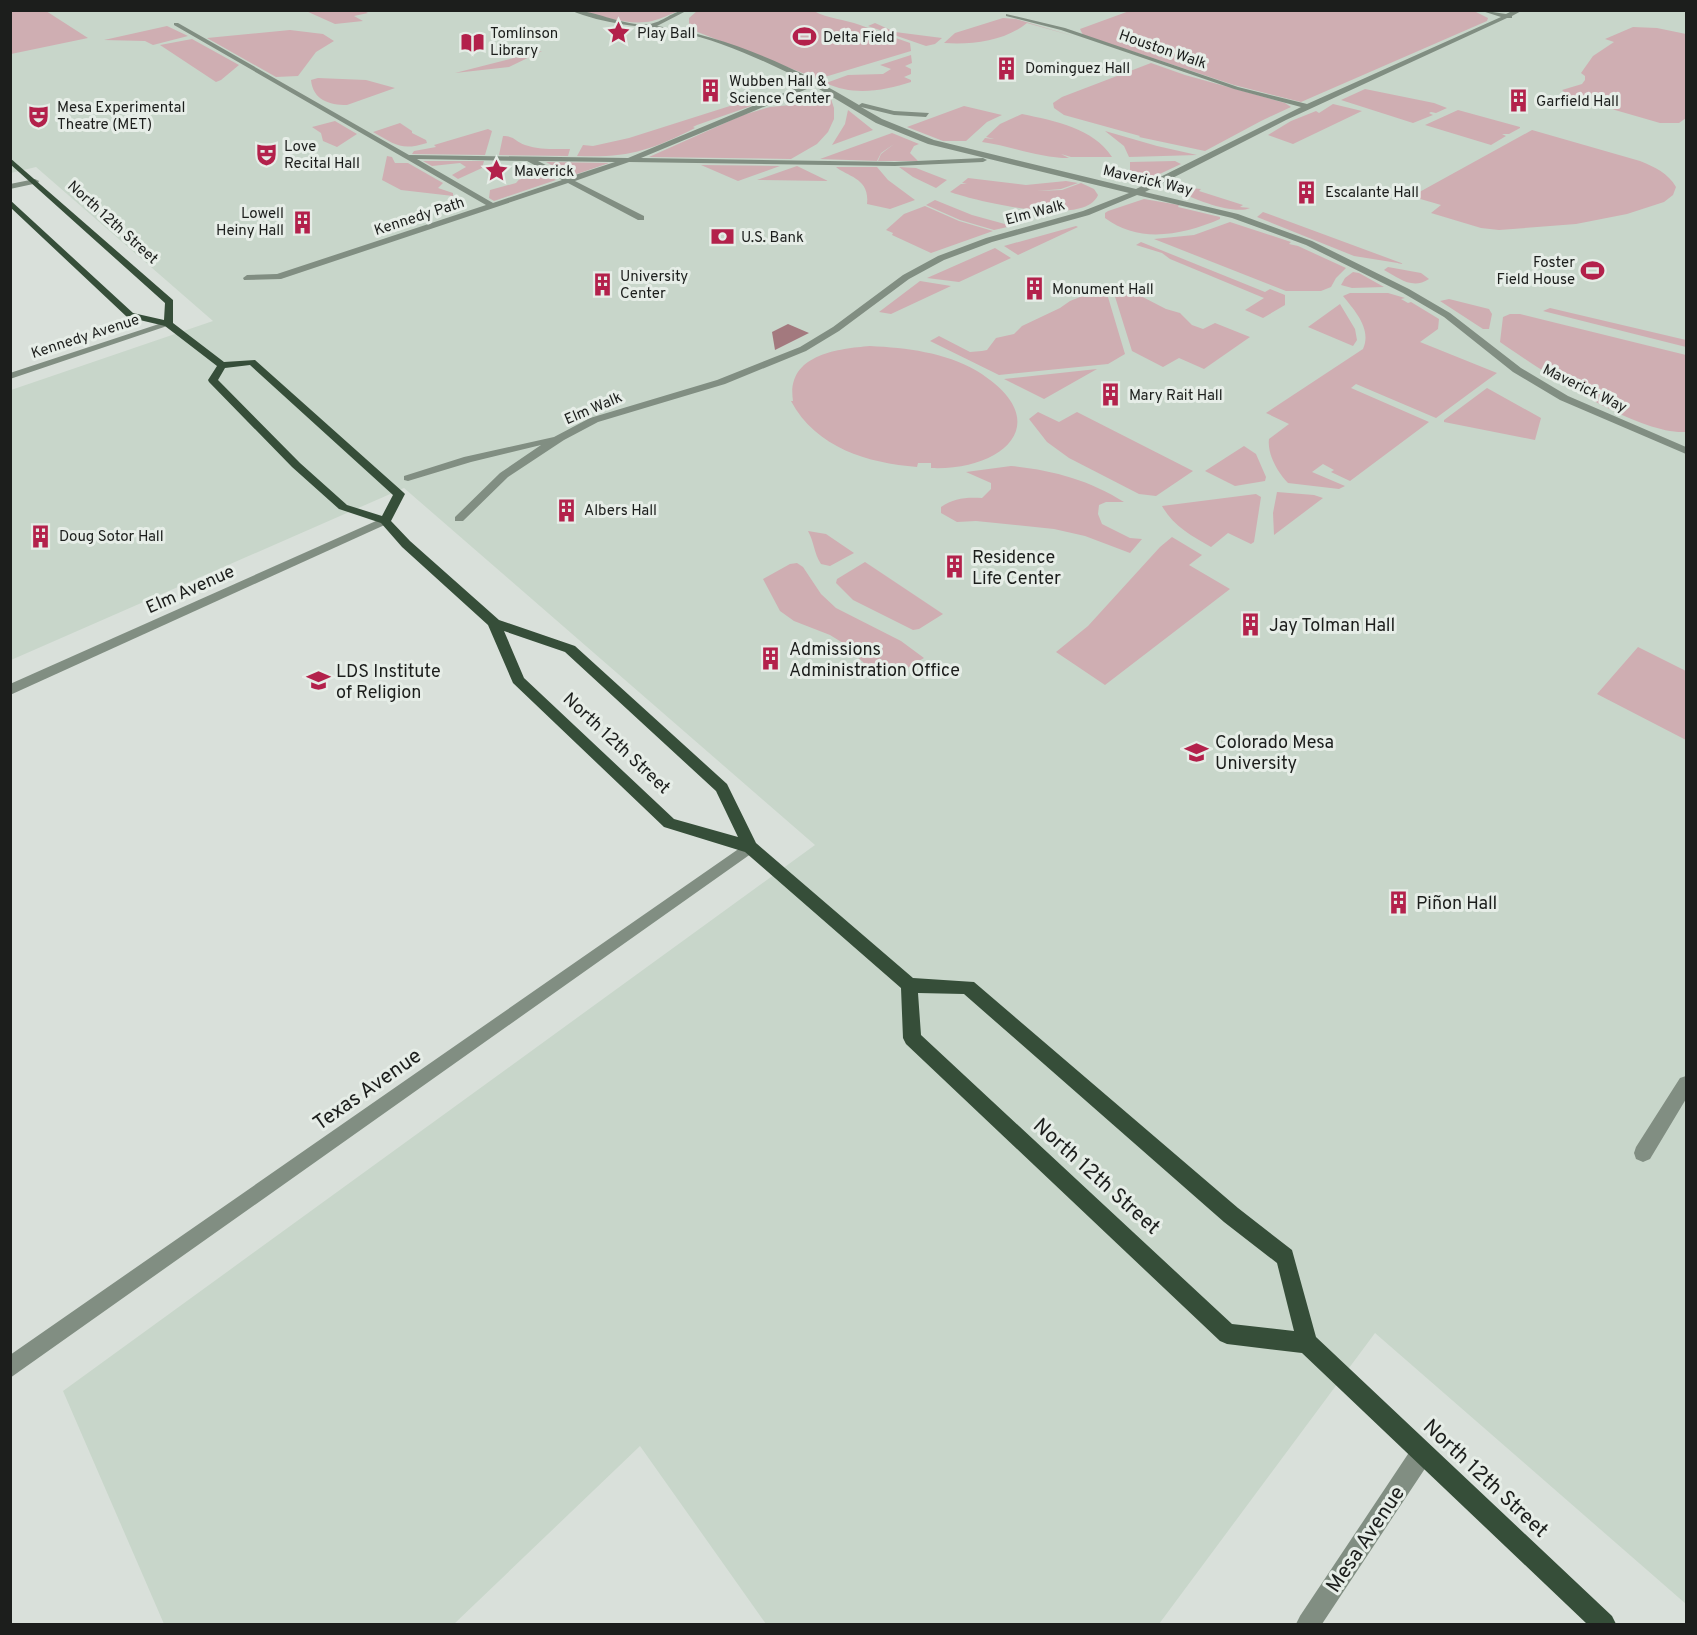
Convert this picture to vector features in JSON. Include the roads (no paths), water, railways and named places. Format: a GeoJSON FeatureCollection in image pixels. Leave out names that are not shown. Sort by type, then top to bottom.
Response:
{"type":"FeatureCollection","features":[{"type":"Feature","properties":{"kind":"main road","name":"North 12th Street"},"geometry":{"type":"LineString","coordinates":[[10,160],[170,302],[168,324]]}},
{"type":"Feature","properties":{"kind":"main road"},"geometry":{"type":"LineString","coordinates":[[10,202],[130,315],[168,324],[222,365],[252,362],[399,494],[385,521]]}},
{"type":"Feature","properties":{"kind":"main road","name":"North 12th Street"},"geometry":{"type":"LineString","coordinates":[[222,365],[213,380],[296,465],[343,507],[385,521],[494,623],[570,649],[722,789],[750,847],[909,985],[912,1038],[1227,1334],[1307,1343],[1604,1624]]}},
{"type":"Feature","properties":{"kind":"main road","name":"North 12th Street"},"geometry":{"type":"LineString","coordinates":[[494,623],[518,680],[669,823],[750,847]]}},
{"type":"Feature","properties":{"kind":"main road"},"geometry":{"type":"LineString","coordinates":[[909,985],[968,987],[1222,1207],[1285,1257],[1307,1343]]}},
{"type":"Feature","properties":{"kind":"street","name":"Maverick Way"},"geometry":{"type":"LineString","coordinates":[[573,10],[603,20],[653,25],[690,33],[776,64],[833,93],[891,128],[931,142],[1235,216],[1309,243],[1406,291],[1447,315],[1517,370],[1564,398],[1686,451]]}},
{"type":"Feature","properties":{"kind":"street"},"geometry":{"type":"LineString","coordinates":[[653,25],[685,17],[693,10]]}},
{"type":"Feature","properties":{"kind":"street"},"geometry":{"type":"LineString","coordinates":[[1482,10],[1510,17]]}},
{"type":"Feature","properties":{"kind":"street","name":"Elm Walk"},"geometry":{"type":"LineString","coordinates":[[459,519],[504,476],[560,438],[611,414],[721,382],[803,349],[836,329],[906,277],[940,258],[990,240],[1064,221],[1161,182],[1283,118],[1510,17],[1520,10]]}},
{"type":"Feature","properties":{"kind":"street","name":"Houston Walk"},"geometry":{"type":"LineString","coordinates":[[1008,15],[1063,29],[1225,85],[1311,107]]}},
{"type":"Feature","properties":{"kind":"street"},"geometry":{"type":"LineString","coordinates":[[685,17],[690,33]]}},
{"type":"Feature","properties":{"kind":"street"},"geometry":{"type":"LineString","coordinates":[[176,24],[493,206]]}},
{"type":"Feature","properties":{"kind":"street"},"geometry":{"type":"LineString","coordinates":[[782,98],[814,83]]}},
{"type":"Feature","properties":{"kind":"street"},"geometry":{"type":"LineString","coordinates":[[782,98],[833,93]]}},
{"type":"Feature","properties":{"kind":"street","name":"Kennedy Path"},"geometry":{"type":"LineString","coordinates":[[247,278],[278,277],[493,206],[669,146],[728,117],[782,98]]}},
{"type":"Feature","properties":{"kind":"street"},"geometry":{"type":"LineString","coordinates":[[845,100],[894,113],[926,115]]}},
{"type":"Feature","properties":{"kind":"street"},"geometry":{"type":"LineString","coordinates":[[407,157],[895,164],[1000,159]]}},
{"type":"Feature","properties":{"kind":"street"},"geometry":{"type":"LineString","coordinates":[[527,158],[641,218]]}},
{"type":"Feature","properties":{"kind":"street"},"geometry":{"type":"LineString","coordinates":[[10,187],[35,181]]}},
{"type":"Feature","properties":{"kind":"street","name":"Kennedy Avenue"},"geometry":{"type":"LineString","coordinates":[[10,376],[168,324]]}},
{"type":"Feature","properties":{"kind":"street","name":"Elm Walk"},"geometry":{"type":"LineString","coordinates":[[408,478],[468,459],[560,438]]}},
{"type":"Feature","properties":{"kind":"street","name":"Elm Avenue"},"geometry":{"type":"LineString","coordinates":[[10,690],[385,521]]}},
{"type":"Feature","properties":{"kind":"street","name":"Texas Avenue"},"geometry":{"type":"LineString","coordinates":[[10,1368],[750,847]]}},
{"type":"Feature","properties":{"kind":"street"},"geometry":{"type":"LineString","coordinates":[[1643,1153],[1686,1084]]}},
{"type":"Feature","properties":{"kind":"street","name":"Mesa Avenue"},"geometry":{"type":"LineString","coordinates":[[1308,1624],[1422,1453]]}},
{"type":"Feature","properties":{"kind":"place","name":"Play Ball"},"geometry":{"type":"Point","coordinates":[619,33]}},
{"type":"Feature","properties":{"kind":"place","name":"Delta Field"},"geometry":{"type":"Point","coordinates":[805,37]}},
{"type":"Feature","properties":{"kind":"place","name":"Tomlinson Library"},"geometry":{"type":"Point","coordinates":[472,42]}},
{"type":"Feature","properties":{"kind":"place","name":"Dominguez Hall"},"geometry":{"type":"Point","coordinates":[1007,68]}},
{"type":"Feature","properties":{"kind":"place","name":"Wubben Hall & Science Center"},"geometry":{"type":"Point","coordinates":[711,90]}},
{"type":"Feature","properties":{"kind":"place","name":"Garfield Hall"},"geometry":{"type":"Point","coordinates":[1518,101]}},
{"type":"Feature","properties":{"kind":"place","name":"Mesa Experimental Theatre (MET)"},"geometry":{"type":"Point","coordinates":[39,116]}},
{"type":"Feature","properties":{"kind":"place","name":"Love Recital Hall"},"geometry":{"type":"Point","coordinates":[266,155]}},
{"type":"Feature","properties":{"kind":"place","name":"Maverick"},"geometry":{"type":"Point","coordinates":[496,171]}},
{"type":"Feature","properties":{"kind":"place","name":"Escalante Hall"},"geometry":{"type":"Point","coordinates":[1307,192]}},
{"type":"Feature","properties":{"kind":"place","name":"Lowell Heiny Hall"},"geometry":{"type":"Point","coordinates":[302,222]}},
{"type":"Feature","properties":{"kind":"place","name":"U.S. Bank"},"geometry":{"type":"Point","coordinates":[723,237]}},
{"type":"Feature","properties":{"kind":"place","name":"Foster Field House"},"geometry":{"type":"Point","coordinates":[1593,271]}},
{"type":"Feature","properties":{"kind":"place","name":"University Center"},"geometry":{"type":"Point","coordinates":[602,285]}},
{"type":"Feature","properties":{"kind":"place","name":"Monument Hall"},"geometry":{"type":"Point","coordinates":[1034,289]}},
{"type":"Feature","properties":{"kind":"place","name":"Mary Rait Hall"},"geometry":{"type":"Point","coordinates":[1111,395]}},
{"type":"Feature","properties":{"kind":"place","name":"Albers Hall"},"geometry":{"type":"Point","coordinates":[566,510]}},
{"type":"Feature","properties":{"kind":"place","name":"Doug Sotor Hall"},"geometry":{"type":"Point","coordinates":[41,536]}},
{"type":"Feature","properties":{"kind":"place","name":"Residence Life Center"},"geometry":{"type":"Point","coordinates":[954,567]}},
{"type":"Feature","properties":{"kind":"place","name":"Jay Tolman Hall"},"geometry":{"type":"Point","coordinates":[1251,625]}},
{"type":"Feature","properties":{"kind":"place","name":"Admissions Administration Office"},"geometry":{"type":"Point","coordinates":[771,659]}},
{"type":"Feature","properties":{"kind":"place","name":"LDS Institute of Religion"},"geometry":{"type":"Point","coordinates":[318,681]}},
{"type":"Feature","properties":{"kind":"place","name":"Colorado Mesa University"},"geometry":{"type":"Point","coordinates":[1197,752]}},
{"type":"Feature","properties":{"kind":"place","name":"Piñon Hall"},"geometry":{"type":"Point","coordinates":[1398,903]}}]}
